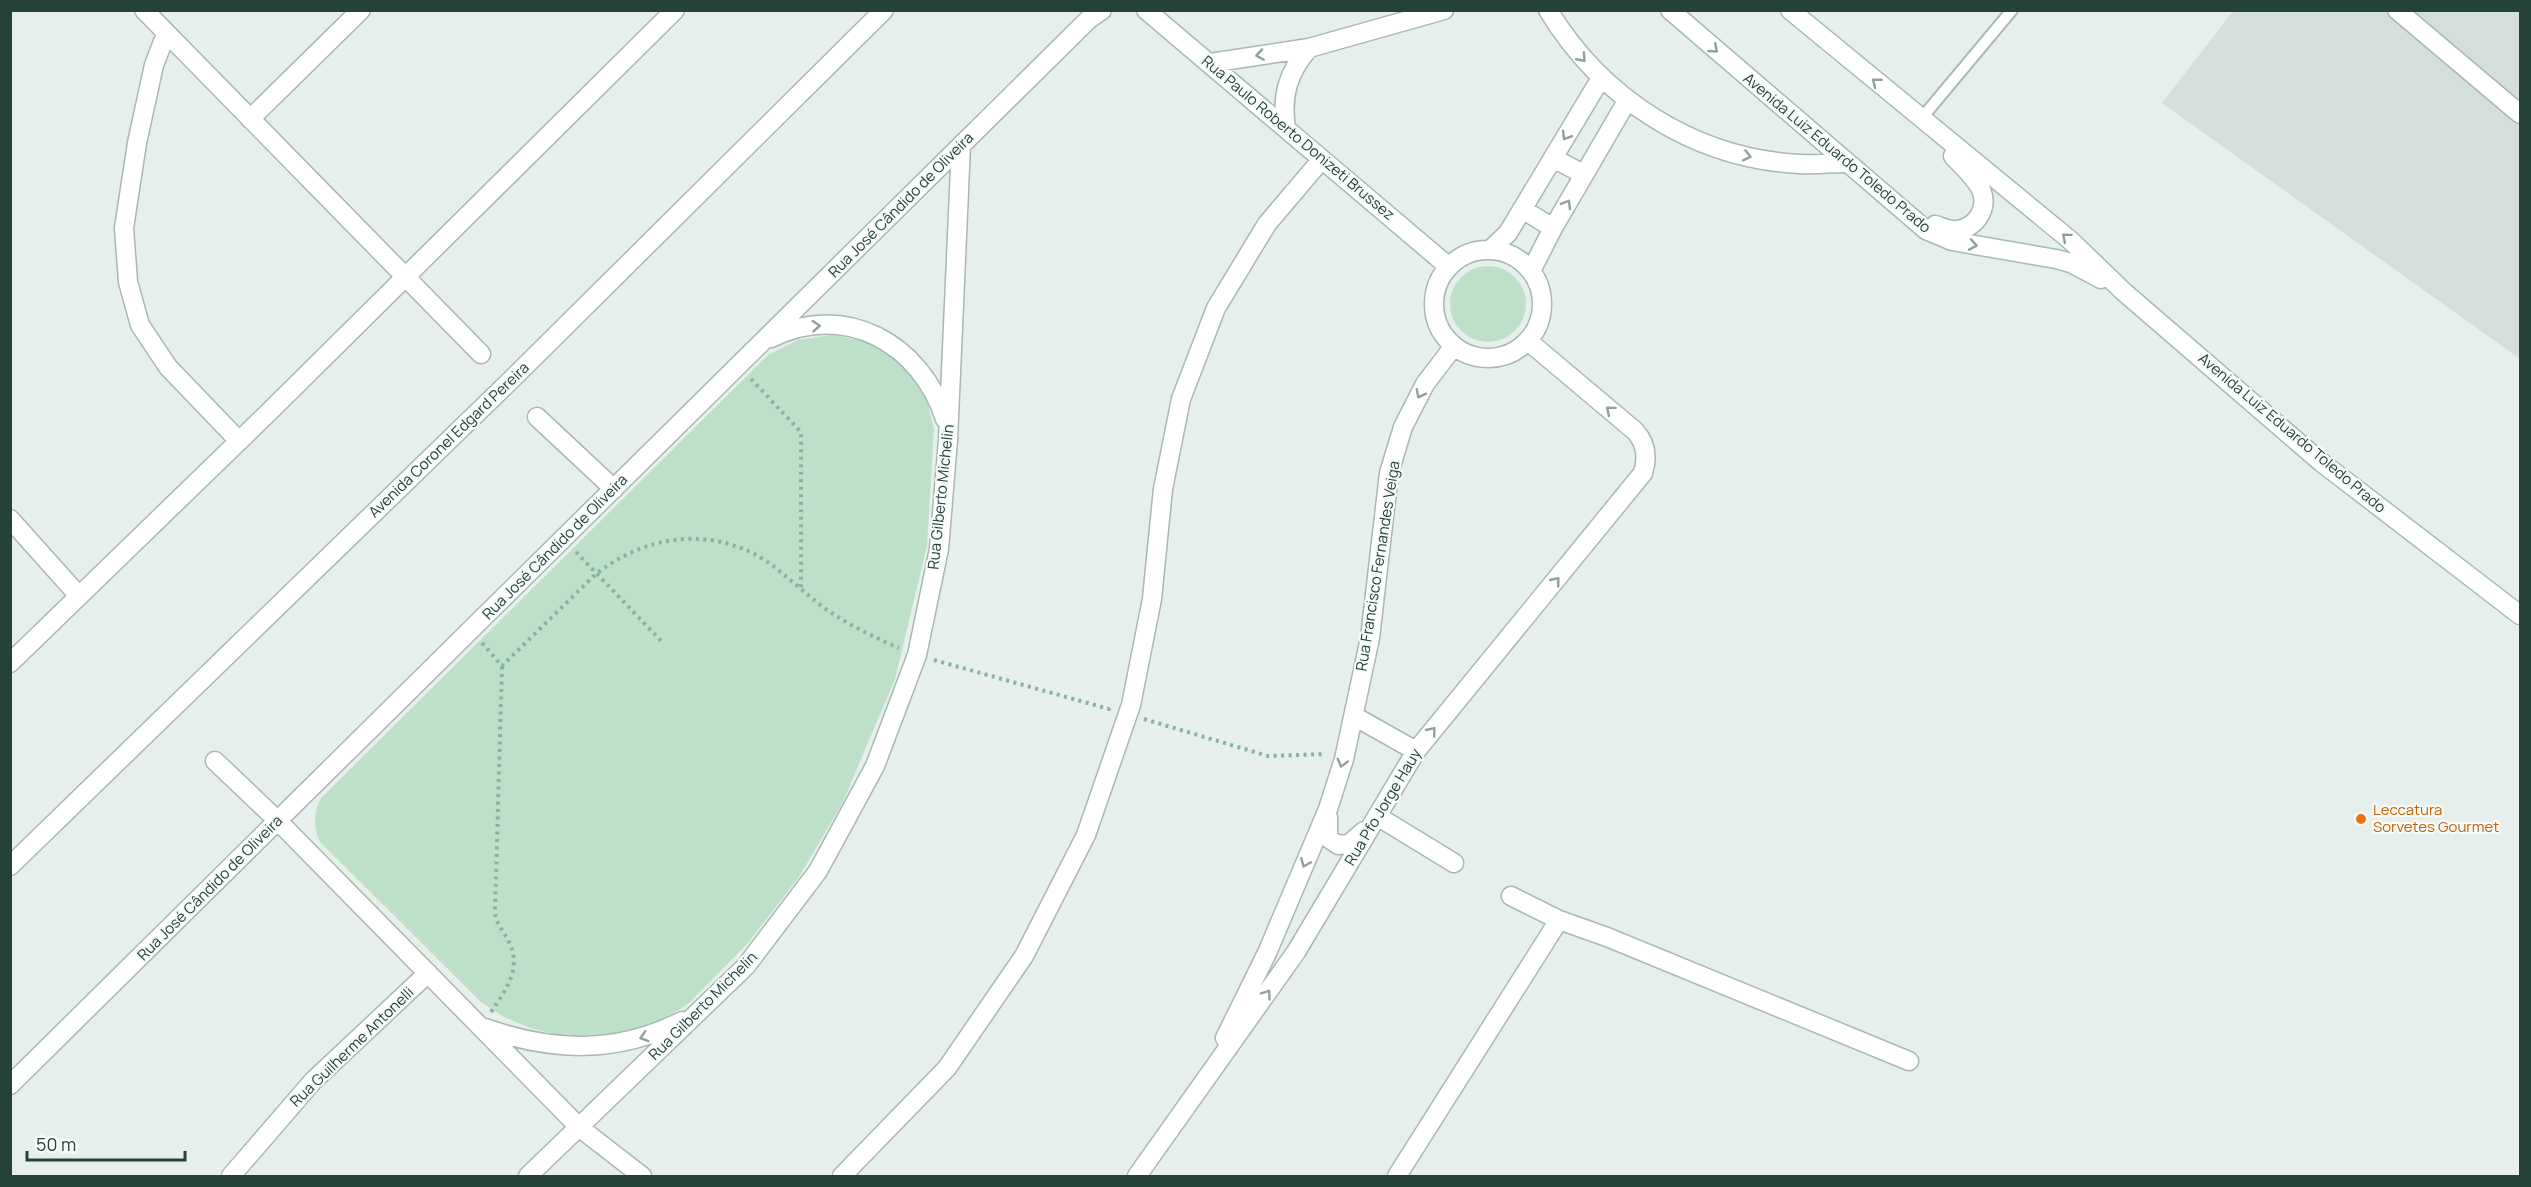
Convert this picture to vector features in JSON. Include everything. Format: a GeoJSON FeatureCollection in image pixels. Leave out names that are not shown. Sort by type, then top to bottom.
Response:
{"type":"FeatureCollection","features":[{"type":"Feature","properties":{"kind":"street"},"geometry":{"type":"LineString","coordinates":[[144,10],[481,354]]}},
{"type":"Feature","properties":{"kind":"street"},"geometry":{"type":"LineString","coordinates":[[250,119],[361,10]]}},
{"type":"Feature","properties":{"kind":"street"},"geometry":{"type":"LineString","coordinates":[[10,663],[239,441],[675,10]]}},
{"type":"Feature","properties":{"kind":"street","name":"Avenida Coronel Edgard Pereira"},"geometry":{"type":"LineString","coordinates":[[10,867],[512,379],[884,10]]}},
{"type":"Feature","properties":{"kind":"street","name":"Rua José Cândido de Oliveira"},"geometry":{"type":"LineString","coordinates":[[10,1085],[1089,19],[1101,10]]}},
{"type":"Feature","properties":{"kind":"street","name":"Rua Paulo Roberto Donizeti Brussez"},"geometry":{"type":"LineString","coordinates":[[1146,10],[1449,267]]}},
{"type":"Feature","properties":{"kind":"street"},"geometry":{"type":"LineString","coordinates":[[1210,63],[1309,48],[1444,10]]}},
{"type":"Feature","properties":{"kind":"street","name":"Avenida Luiz Eduardo Toledo Prado"},"geometry":{"type":"LineString","coordinates":[[1670,10],[1920,226],[1938,237],[1965,244],[2072,263],[2124,292]]}},
{"type":"Feature","properties":{"kind":"street","name":"Avenida Luiz Eduardo Toledo Prado"},"geometry":{"type":"LineString","coordinates":[[1790,10],[2070,240],[2124,292],[2321,462],[2520,615]]}},
{"type":"Feature","properties":{"kind":"street"},"geometry":{"type":"LineString","coordinates":[[2397,10],[2520,114]]}},
{"type":"Feature","properties":{"kind":"street"},"geometry":{"type":"LineString","coordinates":[[1547,11],[1573,47],[1601,78],[1627,101],[1666,126],[1709,146],[1754,158],[1800,164],[1846,163]]}},
{"type":"Feature","properties":{"kind":"street"},"geometry":{"type":"LineString","coordinates":[[166,34],[154,65],[136,144],[124,228],[128,282],[140,325],[168,367],[239,441]]}},
{"type":"Feature","properties":{"kind":"street"},"geometry":{"type":"LineString","coordinates":[[1286,128],[1284,99],[1287,85],[1300,59],[1309,48]]}},
{"type":"Feature","properties":{"kind":"street"},"geometry":{"type":"LineString","coordinates":[[1490,250],[1508,233],[1601,78]]}},
{"type":"Feature","properties":{"kind":"street"},"geometry":{"type":"LineString","coordinates":[[1531,271],[1583,174],[1627,101]]}},
{"type":"Feature","properties":{"kind":"street"},"geometry":{"type":"LineString","coordinates":[[1903,212],[1955,230],[1973,224],[1983,207],[1983,197],[1977,183],[1922,119]]}},
{"type":"Feature","properties":{"kind":"street","name":"Rua Gilberto Michelin"},"geometry":{"type":"LineString","coordinates":[[528,1176],[746,966],[818,871],[875,766],[917,655],[939,549],[948,440],[962,145]]}},
{"type":"Feature","properties":{"kind":"street"},"geometry":{"type":"LineString","coordinates":[[1553,158],[1583,174]]}},
{"type":"Feature","properties":{"kind":"street"},"geometry":{"type":"LineString","coordinates":[[842,1176],[947,1068],[1024,956],[1086,835],[1131,705],[1152,599],[1163,489],[1181,399],[1216,308],[1267,224],[1322,159]]}},
{"type":"Feature","properties":{"kind":"street"},"geometry":{"type":"LineString","coordinates":[[1522,209],[1553,228]]}},
{"type":"Feature","properties":{"kind":"street"},"geometry":{"type":"LineString","coordinates":[[1490,250],[1512,257],[1531,271],[1542,298],[1537,328],[1528,341],[1515,351],[1500,357],[1484,358],[1467,354],[1443,335],[1434,307],[1435,293],[1440,279],[1449,267],[1468,255],[1490,250]]}},
{"type":"Feature","properties":{"kind":"street"},"geometry":{"type":"LineString","coordinates":[[761,343],[800,327],[821,325],[842,326],[883,339],[916,364],[929,381],[946,419],[948,440]]}},
{"type":"Feature","properties":{"kind":"street","name":"Rua Pfo Jorge Hauy"},"geometry":{"type":"LineString","coordinates":[[1137,1176],[1296,952],[1416,751],[1640,478],[1645,466],[1646,453],[1635,430],[1528,341]]}},
{"type":"Feature","properties":{"kind":"street","name":"Rua Francisco Fernandes Veiga"},"geometry":{"type":"LineString","coordinates":[[1197,1093],[1267,953],[1328,809],[1344,759],[1370,638],[1389,473],[1403,428],[1425,384],[1454,346]]}},
{"type":"Feature","properties":{"kind":"street"},"geometry":{"type":"LineString","coordinates":[[537,417],[614,489]]}},
{"type":"Feature","properties":{"kind":"street"},"geometry":{"type":"LineString","coordinates":[[10,519],[79,597]]}},
{"type":"Feature","properties":{"kind":"street"},"geometry":{"type":"LineString","coordinates":[[1354,716],[1416,751]]}},
{"type":"Feature","properties":{"kind":"street"},"geometry":{"type":"LineString","coordinates":[[215,761],[278,821],[580,1128],[642,1176]]}},
{"type":"Feature","properties":{"kind":"street"},"geometry":{"type":"LineString","coordinates":[[1328,809],[1328,838],[1338,845],[1346,845],[1355,841],[1377,816],[1454,863]]}},
{"type":"Feature","properties":{"kind":"street"},"geometry":{"type":"LineString","coordinates":[[1511,896],[1559,920],[1607,937],[1909,1061]]}},
{"type":"Feature","properties":{"kind":"street"},"geometry":{"type":"LineString","coordinates":[[1397,1176],[1559,920]]}},
{"type":"Feature","properties":{"kind":"street","name":"Rua Guilherme Antonelli"},"geometry":{"type":"LineString","coordinates":[[231,1176],[313,1081],[428,974]]}},
{"type":"Feature","properties":{"kind":"street"},"geometry":{"type":"LineString","coordinates":[[480,1027],[516,1039],[544,1044],[591,1047],[628,1041],[655,1033],[697,1014]]}},
{"type":"Feature","properties":{"kind":"lane"},"geometry":{"type":"LineString","coordinates":[[1922,119],[2012,10]]}},
{"type":"Feature","properties":{"kind":"path"},"geometry":{"type":"LineString","coordinates":[[738,366],[801,432],[801,590]]}},
{"type":"Feature","properties":{"kind":"path"},"geometry":{"type":"LineString","coordinates":[[567,535],[577,554],[663,643]]}},
{"type":"Feature","properties":{"kind":"path"},"geometry":{"type":"LineString","coordinates":[[480,1027],[509,985],[514,969],[510,944],[499,928],[495,912],[502,666],[596,574],[613,560],[643,546],[674,538],[718,541],[758,556],[837,617],[876,639],[917,655]]}},
{"type":"Feature","properties":{"kind":"path"},"geometry":{"type":"LineString","coordinates":[[480,642],[502,666]]}},
{"type":"Feature","properties":{"kind":"shaded area"},"geometry":{"type":"Polygon","coordinates":[[[2233,11],[2520,11],[2520,359],[2162,103],[2233,11]]]}},
{"type":"Feature","properties":{"kind":"green space"},"geometry":{"type":"Polygon","coordinates":[[[1488,266],[1503,269],[1515,277],[1523,289],[1526,304],[1523,319],[1515,331],[1503,339],[1488,342],[1473,339],[1461,331],[1453,319],[1450,304],[1453,289],[1461,277],[1473,269],[1488,266]]]}},
{"type":"Feature","properties":{"kind":"green space"},"geometry":{"type":"Polygon","coordinates":[[[831,335],[865,341],[894,357],[907,368],[926,397],[934,429],[927,546],[895,679],[842,804],[799,877],[747,944],[688,1004],[664,1019],[639,1029],[612,1036],[584,1038],[557,1035],[530,1028],[504,1017],[481,1002],[320,842],[315,820],[316,809],[321,798],[768,355],[798,340],[831,335]]]}},
{"type":"Feature","properties":{"kind":"place","name":"Leccatura Sorvetes Gourmet"},"geometry":{"type":"Point","coordinates":[2361,819]}}]}
